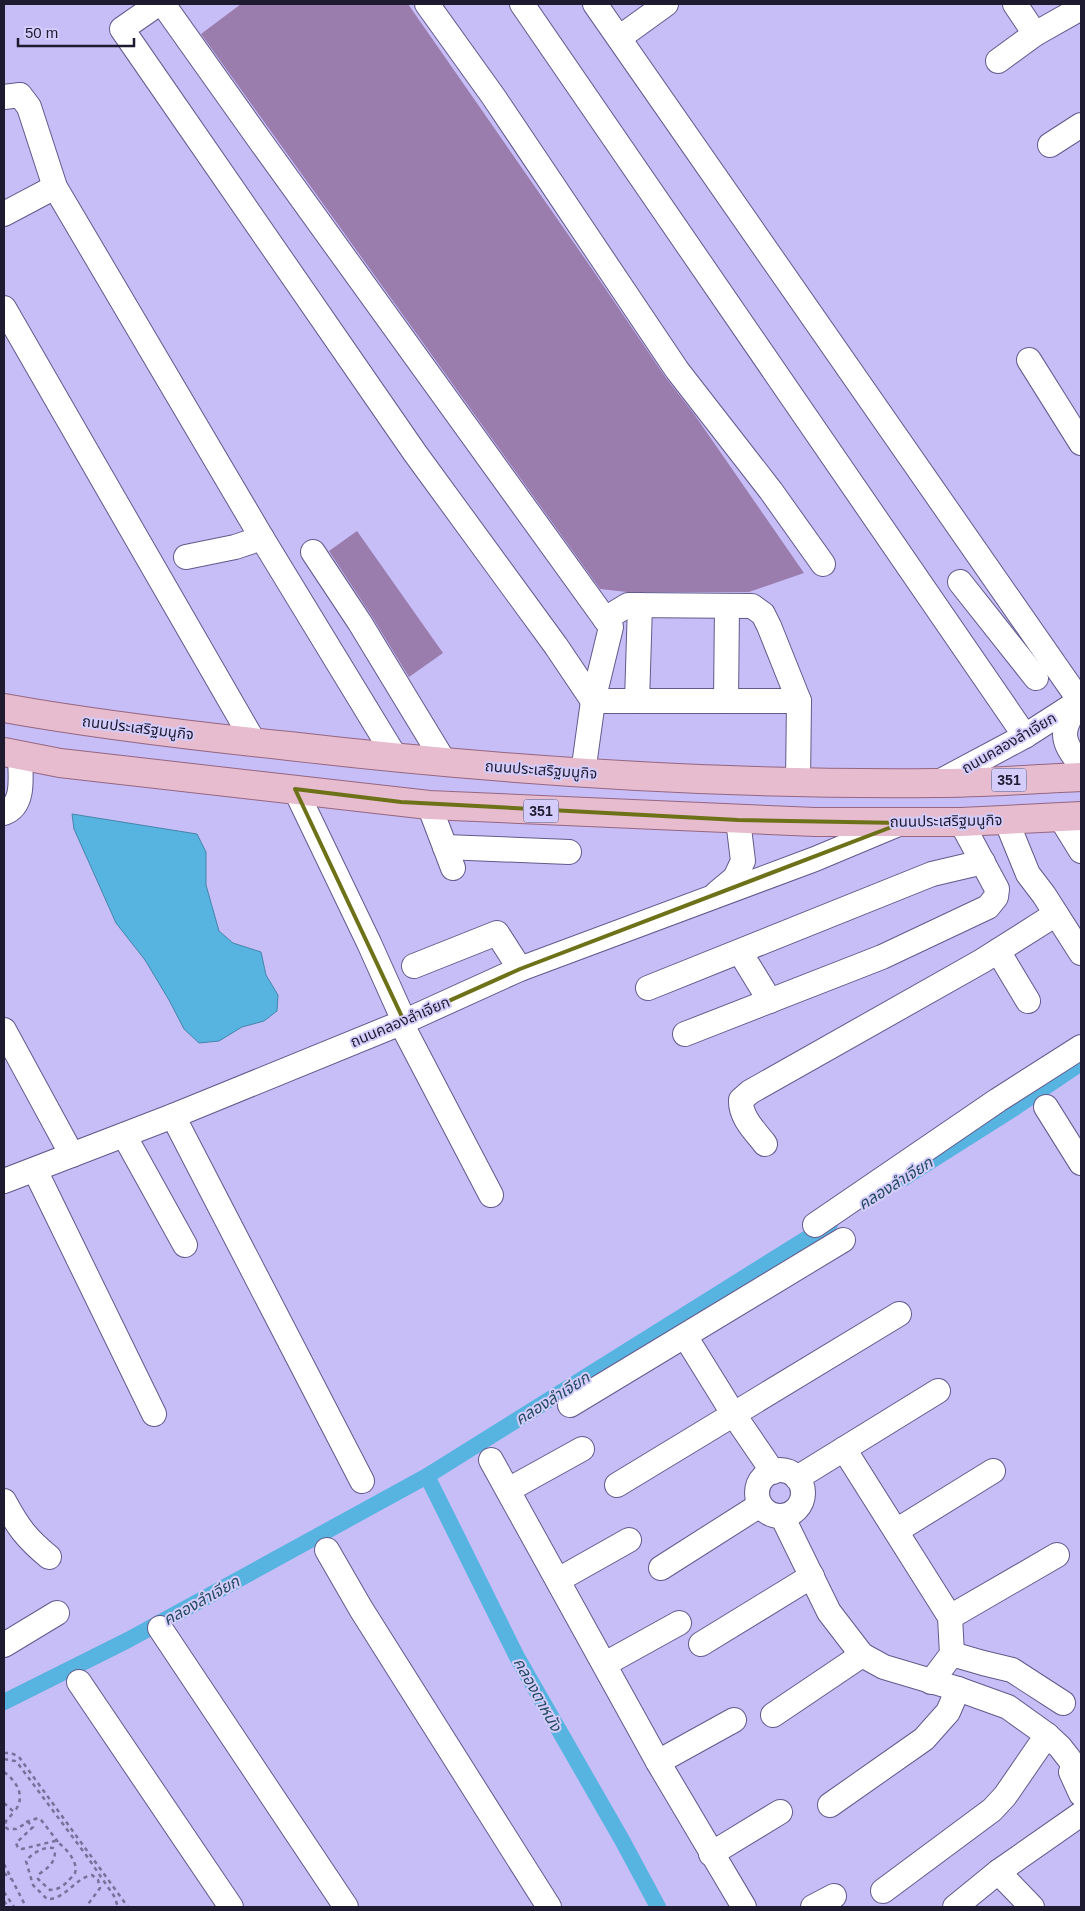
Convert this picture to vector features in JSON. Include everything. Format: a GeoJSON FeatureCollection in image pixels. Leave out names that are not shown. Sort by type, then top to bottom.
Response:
{"type":"FeatureCollection","features":[{"type":"Feature","properties":{"kind":"main road","name":"ถนนประเสริฐมนูกิจ"},"geometry":{"type":"LineString","coordinates":[[4,708],[70,720],[396,758],[583,773],[798,782],[937,783],[1081,777]]}},
{"type":"Feature","properties":{"kind":"main road","name":"ถนนประเสริฐมนูกิจ"},"geometry":{"type":"LineString","coordinates":[[12,753],[60,763],[429,806],[738,820],[902,823],[1071,816]]}},
{"type":"Feature","properties":{"kind":"street"},"geometry":{"type":"LineString","coordinates":[[158,4],[122,28],[414,454],[556,646],[593,701]]}},
{"type":"Feature","properties":{"kind":"street"},"geometry":{"type":"LineString","coordinates":[[163,4],[611,626],[593,701],[583,773]]}},
{"type":"Feature","properties":{"kind":"street"},"geometry":{"type":"LineString","coordinates":[[427,4],[493,96],[677,370],[771,491],[823,564]]}},
{"type":"Feature","properties":{"kind":"street"},"geometry":{"type":"LineString","coordinates":[[522,4],[1025,736]]}},
{"type":"Feature","properties":{"kind":"street"},"geometry":{"type":"LineString","coordinates":[[595,4],[1081,701],[1068,720],[1065,737],[1066,745],[1081,765]]}},
{"type":"Feature","properties":{"kind":"street"},"geometry":{"type":"LineString","coordinates":[[619,38],[666,4]]}},
{"type":"Feature","properties":{"kind":"street"},"geometry":{"type":"LineString","coordinates":[[1015,4],[1035,34]]}},
{"type":"Feature","properties":{"kind":"street"},"geometry":{"type":"LineString","coordinates":[[998,61],[1035,34],[1080,10]]}},
{"type":"Feature","properties":{"kind":"street"},"geometry":{"type":"LineString","coordinates":[[4,97],[20,95],[29,107],[55,187],[262,538],[396,758]]}},
{"type":"Feature","properties":{"kind":"street"},"geometry":{"type":"LineString","coordinates":[[1050,145],[1081,125]]}},
{"type":"Feature","properties":{"kind":"street"},"geometry":{"type":"LineString","coordinates":[[4,214],[55,187]]}},
{"type":"Feature","properties":{"kind":"street"},"geometry":{"type":"LineString","coordinates":[[4,308],[254,742]]}},
{"type":"Feature","properties":{"kind":"street"},"geometry":{"type":"LineString","coordinates":[[1029,360],[1081,443]]}},
{"type":"Feature","properties":{"kind":"street"},"geometry":{"type":"LineString","coordinates":[[186,557],[234,547],[262,538]]}},
{"type":"Feature","properties":{"kind":"street"},"geometry":{"type":"LineString","coordinates":[[313,552],[360,623],[446,763]]}},
{"type":"Feature","properties":{"kind":"street"},"geometry":{"type":"LineString","coordinates":[[960,582],[1036,678]]}},
{"type":"Feature","properties":{"kind":"street"},"geometry":{"type":"LineString","coordinates":[[605,619],[628,605],[752,606],[763,614],[799,702],[798,782]]}},
{"type":"Feature","properties":{"kind":"street"},"geometry":{"type":"LineString","coordinates":[[637,701],[640,605]]}},
{"type":"Feature","properties":{"kind":"street"},"geometry":{"type":"LineString","coordinates":[[726,701],[727,606]]}},
{"type":"Feature","properties":{"kind":"street"},"geometry":{"type":"LineString","coordinates":[[965,648],[997,628]]}},
{"type":"Feature","properties":{"kind":"street"},"geometry":{"type":"LineString","coordinates":[[593,701],[799,702]]}},
{"type":"Feature","properties":{"kind":"street","name":"ถนนคลองลำเจียก"},"geometry":{"type":"LineString","coordinates":[[937,783],[1025,736],[1081,701]]}},
{"type":"Feature","properties":{"kind":"street"},"geometry":{"type":"LineString","coordinates":[[4,813],[11,810],[19,797],[12,753]]}},
{"type":"Feature","properties":{"kind":"street"},"geometry":{"type":"LineString","coordinates":[[295,789],[369,943],[403,1022],[491,1195]]}},
{"type":"Feature","properties":{"kind":"street"},"geometry":{"type":"LineString","coordinates":[[429,806],[449,858],[568,852]]}},
{"type":"Feature","properties":{"kind":"street"},"geometry":{"type":"LineString","coordinates":[[1071,816],[1081,852]]}},
{"type":"Feature","properties":{"kind":"street","name":"ถนนคลองลำเจียก"},"geometry":{"type":"LineString","coordinates":[[4,1181],[173,1116],[403,1022],[520,969],[712,898],[735,878],[743,861],[738,820]]}},
{"type":"Feature","properties":{"kind":"street"},"geometry":{"type":"LineString","coordinates":[[1006,820],[1028,874],[1081,953]]}},
{"type":"Feature","properties":{"kind":"street"},"geometry":{"type":"LineString","coordinates":[[685,1034],[882,957],[988,907],[996,897],[997,889],[961,822]]}},
{"type":"Feature","properties":{"kind":"street"},"geometry":{"type":"LineString","coordinates":[[712,898],[815,859],[902,823]]}},
{"type":"Feature","properties":{"kind":"street"},"geometry":{"type":"LineString","coordinates":[[648,988],[932,874],[984,862]]}},
{"type":"Feature","properties":{"kind":"street"},"geometry":{"type":"LineString","coordinates":[[765,1144],[745,1118],[740,1108],[741,1100],[750,1092],[998,951],[1056,914]]}},
{"type":"Feature","properties":{"kind":"street"},"geometry":{"type":"LineString","coordinates":[[414,966],[497,933],[520,969]]}},
{"type":"Feature","properties":{"kind":"street"},"geometry":{"type":"LineString","coordinates":[[998,951],[1028,1001]]}},
{"type":"Feature","properties":{"kind":"street"},"geometry":{"type":"LineString","coordinates":[[740,952],[770,1001]]}},
{"type":"Feature","properties":{"kind":"street"},"geometry":{"type":"LineString","coordinates":[[4,1030],[72,1155]]}},
{"type":"Feature","properties":{"kind":"street"},"geometry":{"type":"LineString","coordinates":[[816,1225],[998,1100],[1081,1047]]}},
{"type":"Feature","properties":{"kind":"street"},"geometry":{"type":"LineString","coordinates":[[1046,1107],[1081,1163]]}},
{"type":"Feature","properties":{"kind":"street"},"geometry":{"type":"LineString","coordinates":[[173,1116],[362,1481]]}},
{"type":"Feature","properties":{"kind":"street"},"geometry":{"type":"LineString","coordinates":[[124,1135],[185,1245]]}},
{"type":"Feature","properties":{"kind":"street"},"geometry":{"type":"LineString","coordinates":[[35,1170],[154,1414]]}},
{"type":"Feature","properties":{"kind":"street"},"geometry":{"type":"LineString","coordinates":[[570,1405],[843,1240]]}},
{"type":"Feature","properties":{"kind":"street"},"geometry":{"type":"LineString","coordinates":[[617,1485],[899,1314]]}},
{"type":"Feature","properties":{"kind":"street"},"geometry":{"type":"LineString","coordinates":[[685,1336],[734,1415],[773,1472]]}},
{"type":"Feature","properties":{"kind":"street"},"geometry":{"type":"LineString","coordinates":[[797,1478],[938,1391]]}},
{"type":"Feature","properties":{"kind":"street"},"geometry":{"type":"LineString","coordinates":[[508,1490],[582,1449]]}},
{"type":"Feature","properties":{"kind":"street"},"geometry":{"type":"LineString","coordinates":[[844,1449],[950,1617],[952,1654],[931,1682]]}},
{"type":"Feature","properties":{"kind":"street"},"geometry":{"type":"LineString","coordinates":[[491,1460],[658,1762],[744,1907]]}},
{"type":"Feature","properties":{"kind":"street"},"geometry":{"type":"LineString","coordinates":[[786,1471],[797,1478],[801,1484],[802,1498],[795,1510],[782,1516],[769,1514],[760,1505],[757,1492],[758,1485],[762,1479],[773,1472],[786,1471]]}},
{"type":"Feature","properties":{"kind":"street"},"geometry":{"type":"LineString","coordinates":[[896,1532],[993,1471]]}},
{"type":"Feature","properties":{"kind":"street"},"geometry":{"type":"LineString","coordinates":[[4,1501],[21,1530],[31,1542],[49,1557]]}},
{"type":"Feature","properties":{"kind":"street"},"geometry":{"type":"LineString","coordinates":[[661,1568],[760,1505]]}},
{"type":"Feature","properties":{"kind":"street"},"geometry":{"type":"LineString","coordinates":[[782,1516],[829,1612],[862,1655],[884,1667],[958,1689],[1008,1707],[1047,1735],[1078,1765],[1071,1772],[1081,1794]]}},
{"type":"Feature","properties":{"kind":"street"},"geometry":{"type":"LineString","coordinates":[[558,1580],[629,1540]]}},
{"type":"Feature","properties":{"kind":"street"},"geometry":{"type":"LineString","coordinates":[[327,1550],[361,1609],[549,1907]]}},
{"type":"Feature","properties":{"kind":"street"},"geometry":{"type":"LineString","coordinates":[[950,1617],[1057,1555]]}},
{"type":"Feature","properties":{"kind":"street"},"geometry":{"type":"LineString","coordinates":[[701,1644],[812,1576]]}},
{"type":"Feature","properties":{"kind":"street"},"geometry":{"type":"LineString","coordinates":[[4,1645],[57,1613]]}},
{"type":"Feature","properties":{"kind":"street"},"geometry":{"type":"LineString","coordinates":[[605,1664],[679,1623]]}},
{"type":"Feature","properties":{"kind":"street"},"geometry":{"type":"LineString","coordinates":[[160,1628],[346,1907]]}},
{"type":"Feature","properties":{"kind":"street"},"geometry":{"type":"LineString","coordinates":[[952,1654],[1012,1670],[1064,1703]]}},
{"type":"Feature","properties":{"kind":"street"},"geometry":{"type":"LineString","coordinates":[[773,1715],[862,1655]]}},
{"type":"Feature","properties":{"kind":"street"},"geometry":{"type":"LineString","coordinates":[[79,1682],[230,1907]]}},
{"type":"Feature","properties":{"kind":"street"},"geometry":{"type":"LineString","coordinates":[[830,1805],[924,1738],[948,1712],[958,1689]]}},
{"type":"Feature","properties":{"kind":"street"},"geometry":{"type":"LineString","coordinates":[[658,1762],[734,1720]]}},
{"type":"Feature","properties":{"kind":"street"},"geometry":{"type":"LineString","coordinates":[[882,1891],[992,1810],[1005,1796],[1047,1735]]}},
{"type":"Feature","properties":{"kind":"street"},"geometry":{"type":"LineString","coordinates":[[711,1854],[780,1812]]}},
{"type":"Feature","properties":{"kind":"street"},"geometry":{"type":"LineString","coordinates":[[955,1907],[998,1872],[1081,1814]]}},
{"type":"Feature","properties":{"kind":"street"},"geometry":{"type":"LineString","coordinates":[[998,1872],[1032,1907]]}},
{"type":"Feature","properties":{"kind":"street"},"geometry":{"type":"LineString","coordinates":[[813,1907],[834,1896]]}},
{"type":"Feature","properties":{"kind":"path"},"geometry":{"type":"LineString","coordinates":[[4,1754],[11,1753],[19,1757],[128,1907]]}},
{"type":"Feature","properties":{"kind":"path"},"geometry":{"type":"LineString","coordinates":[[4,1759],[15,1761],[19,1765],[86,1855],[114,1896],[118,1907]]}},
{"type":"Feature","properties":{"kind":"path"},"geometry":{"type":"LineString","coordinates":[[4,1772],[14,1782],[20,1793],[20,1803],[6,1821],[5,1827],[11,1830],[38,1818],[73,1861],[75,1872],[72,1876],[56,1890],[50,1890],[38,1879],[39,1874],[50,1867],[55,1857],[55,1851],[52,1848],[45,1848],[26,1861],[33,1885],[46,1899],[52,1899],[86,1876],[92,1875],[98,1880],[100,1888],[86,1907]]}},
{"type":"Feature","properties":{"kind":"path"},"geometry":{"type":"LineString","coordinates":[[4,1804],[14,1812]]}},
{"type":"Feature","properties":{"kind":"path"},"geometry":{"type":"LineString","coordinates":[[24,1823],[30,1823],[34,1827],[16,1843],[18,1848],[22,1849],[51,1841],[58,1842]]}},
{"type":"Feature","properties":{"kind":"path"},"geometry":{"type":"LineString","coordinates":[[4,1864],[26,1907]]}},
{"type":"Feature","properties":{"kind":"path"},"geometry":{"type":"LineString","coordinates":[[4,1873],[12,1880]]}},
{"type":"Feature","properties":{"kind":"path"},"geometry":{"type":"LineString","coordinates":[[4,1892],[14,1907]]}},
{"type":"Feature","properties":{"kind":"path"},"geometry":{"type":"LineString","coordinates":[[4,1901],[8,1907]]}},
{"type":"Feature","properties":{"kind":"highlighted area"},"geometry":{"type":"Polygon","coordinates":[[[295,789],[401,802],[738,820],[902,823],[520,969],[404,1021],[295,789]]]}},
{"type":"Feature","properties":{"kind":"water"},"geometry":{"type":"Polygon","coordinates":[[[72,814],[197,834],[206,852],[206,885],[219,931],[233,943],[261,952],[266,975],[278,995],[277,1011],[264,1021],[242,1027],[219,1041],[199,1043],[184,1029],[145,960],[116,923],[74,829],[72,814]]]}},
{"type":"Feature","properties":{"kind":"building"},"geometry":{"type":"Polygon","coordinates":[[[241,4],[408,4],[666,378],[694,414],[804,573],[749,592],[627,592],[600,589],[201,34],[241,4]]]}},
{"type":"Feature","properties":{"kind":"building"},"geometry":{"type":"Polygon","coordinates":[[[357,531],[443,653],[409,677],[329,551],[357,531]]]}},
{"type":"Feature","properties":{"kind":"waterway","name":"คลองลำเจียก"},"geometry":{"type":"LineString","coordinates":[[904,1178],[1081,1063]]}},
{"type":"Feature","properties":{"kind":"waterway","name":"คลองตาหนัง"},"geometry":{"type":"LineString","coordinates":[[4,1702],[128,1640],[427,1476],[830,1224]]}},
{"type":"Feature","properties":{"kind":"waterway","name":"คลองตาหนัง"},"geometry":{"type":"LineString","coordinates":[[427,1476],[517,1657],[622,1840],[658,1907]]}}]}
